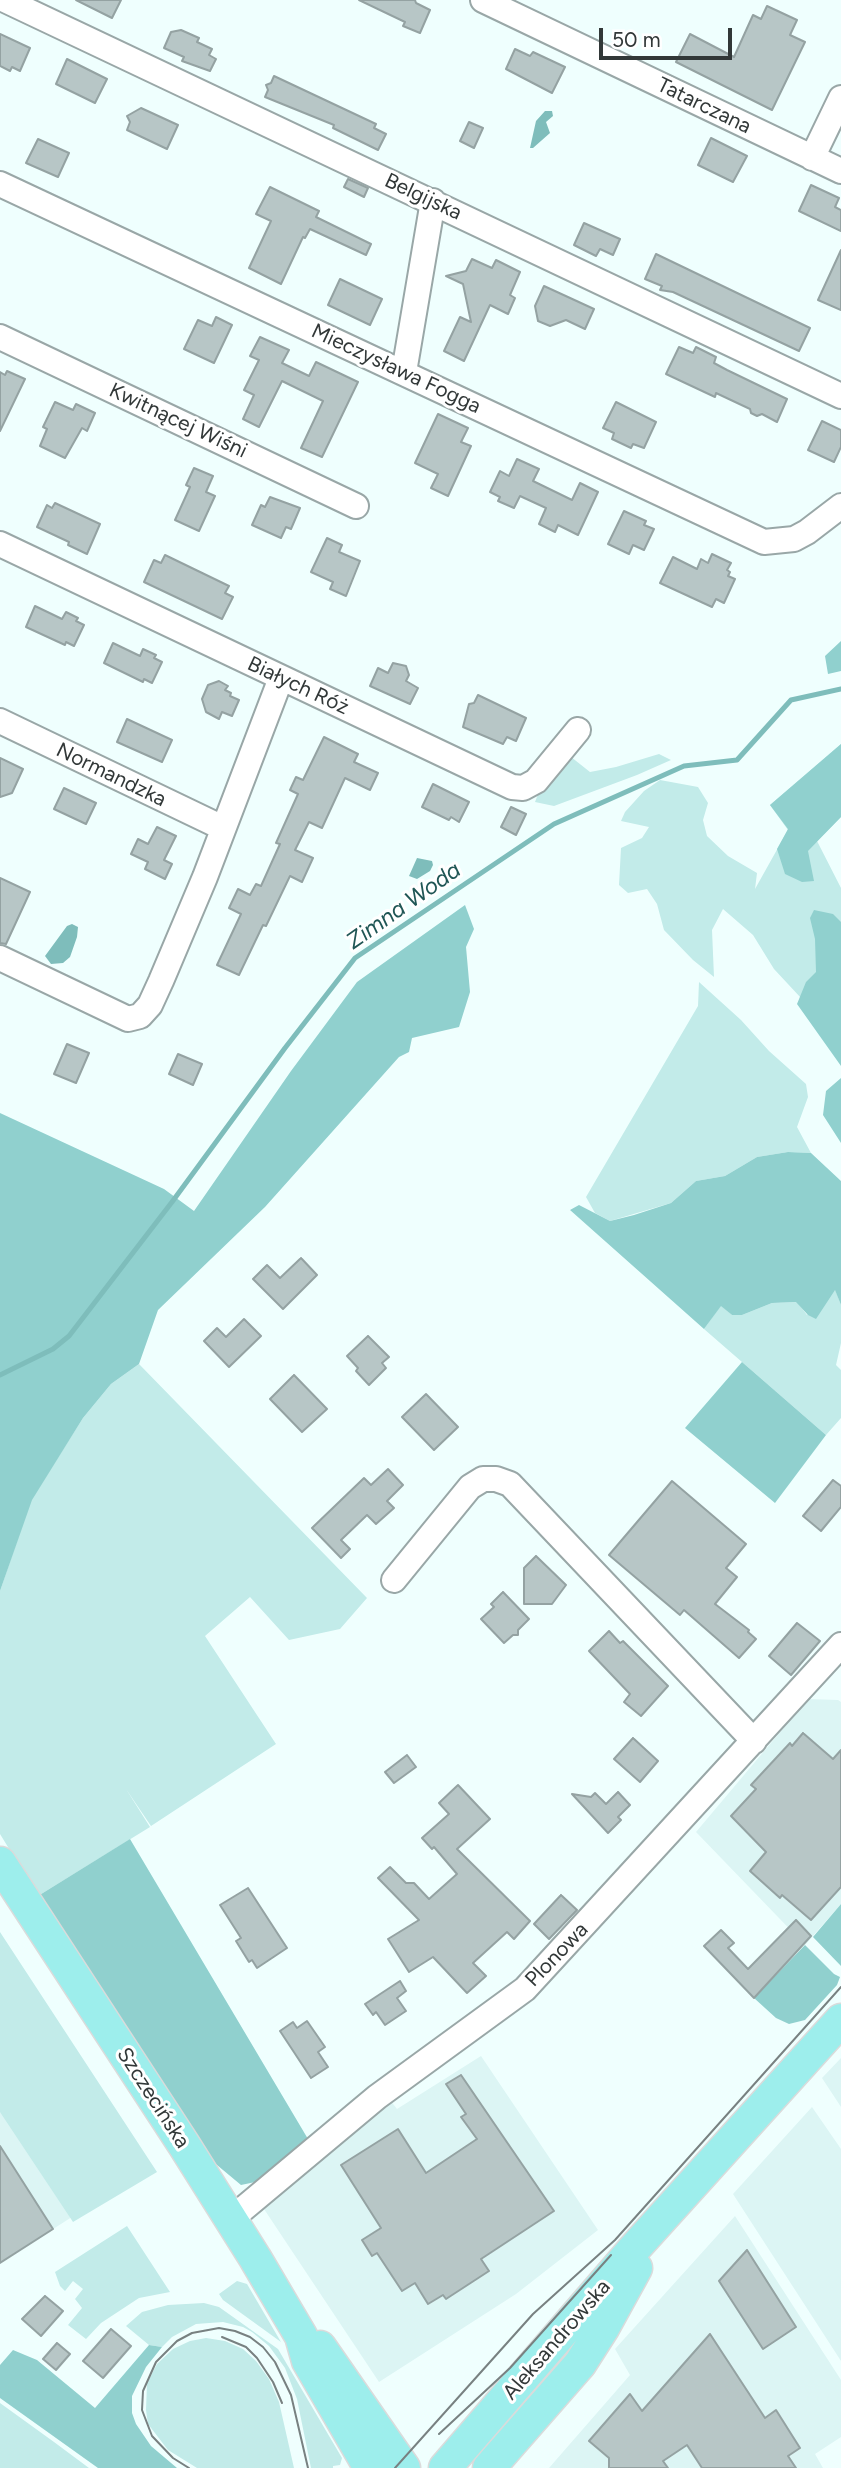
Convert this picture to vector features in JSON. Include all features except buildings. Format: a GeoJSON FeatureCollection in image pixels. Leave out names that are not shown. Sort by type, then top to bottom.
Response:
{"type":"FeatureCollection","features":[{"type":"Feature","properties":{"kind":"main road","name":"Szczecińska"},"geometry":{"type":"LineString","coordinates":[[0,1863],[231,2219],[301,2336],[308,2361],[370,2468]]}},
{"type":"Feature","properties":{"kind":"main road","name":"Aleksandrowska"},"geometry":{"type":"LineString","coordinates":[[445,2468],[633,2250],[841,2021]]}},
{"type":"Feature","properties":{"kind":"main road","name":"Aleksandrowska"},"geometry":{"type":"LineString","coordinates":[[489,2468],[587,2354],[669,2213]]}},
{"type":"Feature","properties":{"kind":"main road","name":"Szczecińska"},"geometry":{"type":"LineString","coordinates":[[301,2336],[325,2351],[404,2468]]}},
{"type":"Feature","properties":{"kind":"street","name":"Belgijska"},"geometry":{"type":"LineString","coordinates":[[5,0],[841,396]]}},
{"type":"Feature","properties":{"kind":"street","name":"Tatarczana"},"geometry":{"type":"LineString","coordinates":[[483,0],[841,171]]}},
{"type":"Feature","properties":{"kind":"street"},"geometry":{"type":"LineString","coordinates":[[812,158],[841,98]]}},
{"type":"Feature","properties":{"kind":"street","name":"Mieczysława Fogga"},"geometry":{"type":"LineString","coordinates":[[0,184],[764,542],[794,539],[841,506]]}},
{"type":"Feature","properties":{"kind":"street"},"geometry":{"type":"LineString","coordinates":[[404,372],[433,201]]}},
{"type":"Feature","properties":{"kind":"street","name":"Kwitnącej Wiśni"},"geometry":{"type":"LineString","coordinates":[[0,337],[356,506]]}},
{"type":"Feature","properties":{"kind":"street","name":"Białych Róż"},"geometry":{"type":"LineString","coordinates":[[0,544],[512,787],[523,789],[536,781],[578,730]]}},
{"type":"Feature","properties":{"kind":"street"},"geometry":{"type":"LineString","coordinates":[[0,958],[128,1019],[140,1016],[149,1005],[205,877],[281,678]]}},
{"type":"Feature","properties":{"kind":"street","name":"Normandzka"},"geometry":{"type":"LineString","coordinates":[[0,721],[223,828]]}},
{"type":"Feature","properties":{"kind":"street"},"geometry":{"type":"LineString","coordinates":[[394,1580],[470,1487],[482,1479],[496,1479],[510,1484],[754,1741]]}},
{"type":"Feature","properties":{"kind":"street","name":"Plonowa"},"geometry":{"type":"LineString","coordinates":[[231,2219],[377,2097],[525,1989],[754,1741],[837,1659]]}},
{"type":"Feature","properties":{"kind":"shaded area"},"geometry":{"type":"Polygon","coordinates":[[[545,111],[552,111],[553,116],[546,122],[550,133],[530,148],[536,121],[545,111]]]}},
{"type":"Feature","properties":{"kind":"shaded area"},"geometry":{"type":"Polygon","coordinates":[[[841,641],[841,671],[828,674],[825,656],[841,641]]]}},
{"type":"Feature","properties":{"kind":"shaded area"},"geometry":{"type":"Polygon","coordinates":[[[841,744],[841,817],[817,841],[841,888],[841,1041],[774,969],[753,935],[723,909],[712,930],[714,977],[664,930],[657,904],[647,889],[628,893],[619,885],[621,848],[642,838],[649,827],[621,821],[625,812],[644,791],[660,780],[698,787],[708,803],[703,820],[707,836],[728,856],[757,873],[755,889],[788,830],[770,805],[841,744]]]}},
{"type":"Feature","properties":{"kind":"shaded area"},"geometry":{"type":"Polygon","coordinates":[[[841,744],[841,817],[808,851],[814,881],[802,882],[785,874],[777,849],[788,829],[770,805],[841,744]]]}},
{"type":"Feature","properties":{"kind":"shaded area"},"geometry":{"type":"Polygon","coordinates":[[[566,753],[590,772],[659,754],[671,760],[554,806],[535,802],[540,789],[566,753]]]}},
{"type":"Feature","properties":{"kind":"shaded area"},"geometry":{"type":"Polygon","coordinates":[[[417,858],[432,861],[433,865],[430,871],[417,879],[409,876],[417,858]]]}},
{"type":"Feature","properties":{"kind":"shaded area"},"geometry":{"type":"Polygon","coordinates":[[[465,905],[474,929],[466,947],[470,992],[459,1027],[412,1038],[409,1052],[399,1057],[265,1207],[158,1310],[139,1364],[111,1384],[83,1418],[32,1500],[0,1591],[0,1113],[164,1189],[194,1211],[291,1071],[357,982],[465,905]]]}},
{"type":"Feature","properties":{"kind":"shaded area"},"geometry":{"type":"Polygon","coordinates":[[[814,910],[833,914],[841,922],[841,1066],[797,1004],[806,982],[816,972],[815,939],[810,918],[814,910]]]}},
{"type":"Feature","properties":{"kind":"shaded area"},"geometry":{"type":"Polygon","coordinates":[[[72,924],[78,927],[70,957],[63,963],[51,964],[45,956],[67,926],[72,924]]]}},
{"type":"Feature","properties":{"kind":"shaded area"},"geometry":{"type":"Polygon","coordinates":[[[699,982],[806,1084],[808,1097],[797,1127],[811,1153],[788,1152],[757,1157],[725,1176],[696,1181],[671,1203],[610,1221],[595,1213],[586,1197],[698,1006],[699,982]]]}},
{"type":"Feature","properties":{"kind":"shaded area"},"geometry":{"type":"Polygon","coordinates":[[[841,1078],[841,1143],[823,1115],[826,1091],[841,1078]]]}},
{"type":"Feature","properties":{"kind":"shaded area"},"geometry":{"type":"Polygon","coordinates":[[[788,1152],[811,1153],[841,1181],[841,1305],[835,1290],[816,1319],[808,1315],[796,1302],[772,1303],[742,1315],[732,1315],[721,1306],[704,1329],[570,1210],[579,1205],[610,1221],[634,1215],[671,1203],[696,1181],[725,1176],[757,1157],[788,1152]]]}},
{"type":"Feature","properties":{"kind":"shaded area"},"geometry":{"type":"Polygon","coordinates":[[[835,1289],[841,1305],[841,1343],[836,1365],[841,1370],[841,1418],[826,1435],[704,1329],[721,1305],[732,1315],[742,1315],[772,1303],[797,1302],[807,1315],[835,1289]]]}},
{"type":"Feature","properties":{"kind":"shaded area"},"geometry":{"type":"Polygon","coordinates":[[[742,1362],[826,1435],[775,1503],[685,1428],[742,1362]]]}},
{"type":"Feature","properties":{"kind":"shaded area"},"geometry":{"type":"Polygon","coordinates":[[[139,1364],[367,1598],[340,1629],[289,1640],[250,1597],[205,1636],[276,1744],[151,1826],[126,1789],[150,1827],[38,1896],[0,1834],[0,1591],[31,1500],[83,1418],[111,1384],[139,1364]]]}},
{"type":"Feature","properties":{"kind":"shaded area"},"geometry":{"type":"Polygon","coordinates":[[[808,1699],[841,1702],[841,1904],[805,1945],[696,1832],[808,1699]]]}},
{"type":"Feature","properties":{"kind":"shaded area"},"geometry":{"type":"Polygon","coordinates":[[[130,1839],[308,2139],[260,2181],[241,2185],[211,2160],[38,1896],[130,1839]]]}},
{"type":"Feature","properties":{"kind":"shaded area"},"geometry":{"type":"Polygon","coordinates":[[[841,1904],[841,1966],[813,1937],[841,1904]]]}},
{"type":"Feature","properties":{"kind":"shaded area"},"geometry":{"type":"Polygon","coordinates":[[[0,1932],[157,2172],[73,2222],[0,2112],[0,1932]]]}},
{"type":"Feature","properties":{"kind":"shaded area"},"geometry":{"type":"Polygon","coordinates":[[[805,1945],[840,1977],[837,1985],[805,2020],[789,2024],[776,2018],[754,1998],[805,1945]]]}},
{"type":"Feature","properties":{"kind":"shaded area"},"geometry":{"type":"Polygon","coordinates":[[[481,2056],[598,2230],[516,2294],[379,2382],[264,2209],[390,2100],[397,2109],[481,2056]]]}},
{"type":"Feature","properties":{"kind":"shaded area"},"geometry":{"type":"Polygon","coordinates":[[[841,2058],[841,2107],[822,2078],[841,2058]]]}},
{"type":"Feature","properties":{"kind":"shaded area"},"geometry":{"type":"Polygon","coordinates":[[[0,2099],[75,2215],[0,2263],[0,2099]]]}},
{"type":"Feature","properties":{"kind":"shaded area"},"geometry":{"type":"Polygon","coordinates":[[[812,2107],[841,2149],[841,2361],[733,2194],[812,2107]]]}},
{"type":"Feature","properties":{"kind":"shaded area"},"geometry":{"type":"Polygon","coordinates":[[[735,2216],[841,2380],[841,2437],[815,2454],[823,2468],[549,2468],[630,2375],[615,2349],[735,2216]]]}},
{"type":"Feature","properties":{"kind":"shaded area"},"geometry":{"type":"Polygon","coordinates":[[[127,2226],[170,2292],[139,2298],[101,2323],[86,2339],[68,2325],[82,2308],[75,2299],[83,2289],[73,2281],[65,2291],[55,2272],[127,2226]]]}},
{"type":"Feature","properties":{"kind":"shaded area"},"geometry":{"type":"Polygon","coordinates":[[[237,2281],[247,2284],[281,2342],[223,2300],[219,2294],[237,2281]]]}},
{"type":"Feature","properties":{"kind":"shaded area"},"geometry":{"type":"Polygon","coordinates":[[[204,2303],[219,2307],[278,2349],[342,2458],[340,2465],[333,2468],[311,2468],[297,2399],[285,2368],[269,2346],[252,2332],[223,2322],[196,2324],[172,2337],[162,2347],[149,2345],[126,2326],[142,2312],[168,2305],[204,2303]]]}},
{"type":"Feature","properties":{"kind":"shaded area"},"geometry":{"type":"Polygon","coordinates":[[[206,2338],[225,2341],[243,2349],[269,2379],[279,2402],[294,2468],[197,2468],[168,2450],[148,2424],[147,2383],[157,2364],[173,2349],[190,2341],[206,2338]]]}},
{"type":"Feature","properties":{"kind":"shaded area"},"geometry":{"type":"Polygon","coordinates":[[[149,2345],[162,2347],[146,2367],[132,2396],[132,2413],[151,2446],[177,2468],[98,2468],[0,2398],[0,2365],[13,2350],[37,2360],[95,2408],[149,2345]]]}},
{"type":"Feature","properties":{"kind":"shaded area"},"geometry":{"type":"Polygon","coordinates":[[[0,2403],[54,2442],[89,2468],[0,2468],[0,2403]]]}},
{"type":"Feature","properties":{"kind":"waterway","name":"Zimna Woda"},"geometry":{"type":"LineString","coordinates":[[0,1375],[53,1349],[69,1336],[355,958],[554,824],[684,766],[737,760],[791,700],[841,689]]}},
{"type":"Feature","properties":{"kind":"tram line"},"geometry":{"type":"LineString","coordinates":[[395,2468],[533,2314],[615,2240],[841,1987]]}},
{"type":"Feature","properties":{"kind":"tram line"},"geometry":{"type":"LineString","coordinates":[[439,2434],[510,2368],[611,2255]]}},
{"type":"Feature","properties":{"kind":"tram line"},"geometry":{"type":"LineString","coordinates":[[189,2468],[173,2458],[152,2436],[142,2410],[143,2391],[156,2362],[177,2341],[192,2333],[219,2328],[250,2337],[263,2347],[275,2362],[291,2395],[308,2468]]}},
{"type":"Feature","properties":{"kind":"tram line"},"geometry":{"type":"LineString","coordinates":[[222,2337],[246,2347],[257,2358],[273,2382],[282,2403]]}}]}
